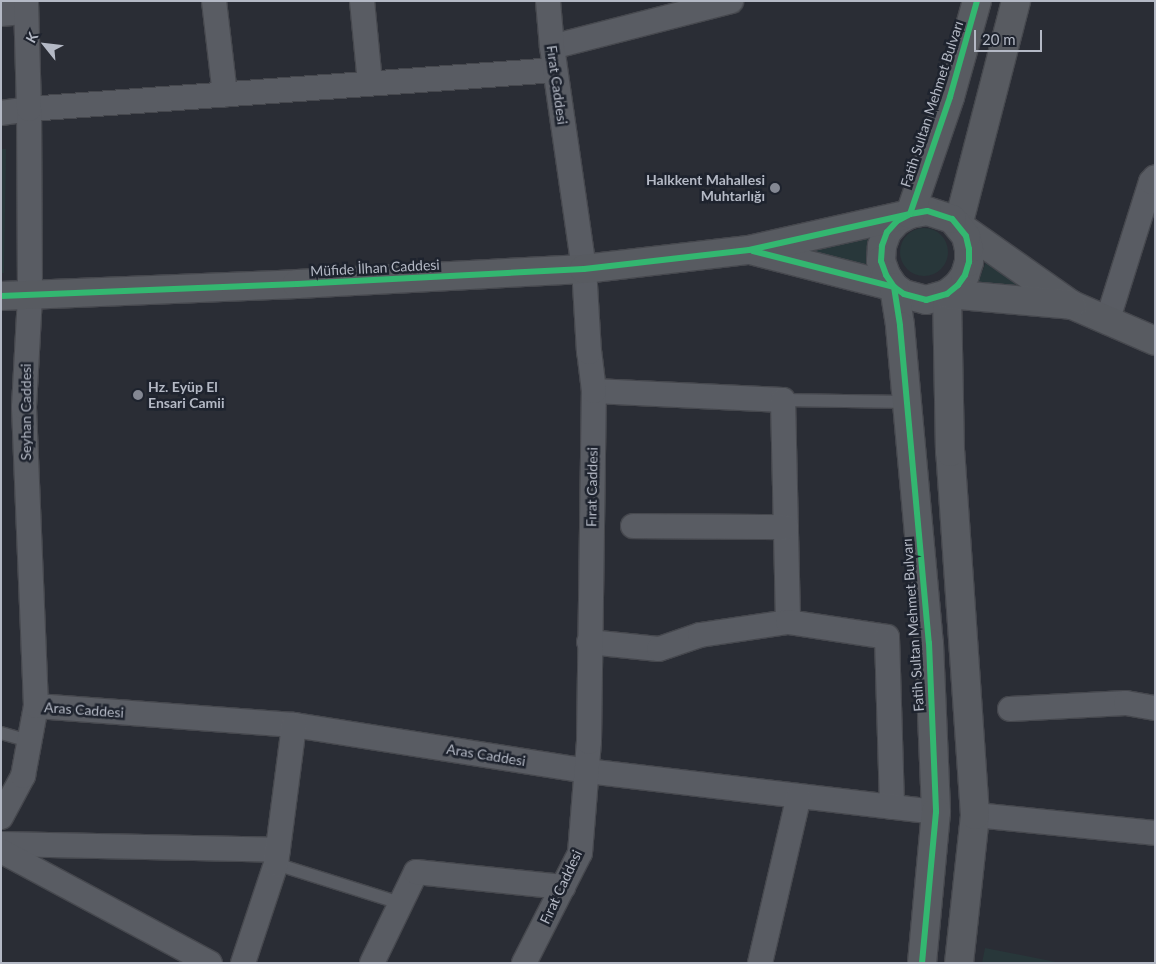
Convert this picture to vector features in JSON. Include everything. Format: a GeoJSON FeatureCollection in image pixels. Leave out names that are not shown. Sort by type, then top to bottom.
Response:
{"type":"FeatureCollection","features":[{"type":"Feature","properties":{"kind":"street"},"geometry":{"type":"LineString","coordinates":[[214,1],[225,94]]}},
{"type":"Feature","properties":{"kind":"street"},"geometry":{"type":"LineString","coordinates":[[362,1],[370,83]]}},
{"type":"Feature","properties":{"kind":"street","name":"Fırat Caddesi"},"geometry":{"type":"LineString","coordinates":[[524,963],[580,853],[590,742],[589,642],[594,391],[589,352],[584,269],[553,58],[548,1]]}},
{"type":"Feature","properties":{"kind":"street"},"geometry":{"type":"LineString","coordinates":[[1,113],[29,109],[370,83],[553,58],[731,1]]}},
{"type":"Feature","properties":{"kind":"street","name":"Fatih Sultan Mehmet Bulvarı"},"geometry":{"type":"LineString","coordinates":[[910,214],[950,97],[977,1]]}},
{"type":"Feature","properties":{"kind":"street"},"geometry":{"type":"LineString","coordinates":[[958,226],[1016,1]]}},
{"type":"Feature","properties":{"kind":"street"},"geometry":{"type":"LineString","coordinates":[[1,14],[26,7]]}},
{"type":"Feature","properties":{"kind":"street","name":"Seyhan Caddesi"},"geometry":{"type":"LineString","coordinates":[[1,817],[23,776],[36,706],[24,407],[30,295],[29,109],[26,7]]}},
{"type":"Feature","properties":{"kind":"street"},"geometry":{"type":"LineString","coordinates":[[1108,322],[1151,182],[1155,178]]}},
{"type":"Feature","properties":{"kind":"street"},"geometry":{"type":"LineString","coordinates":[[927,211],[936,212],[952,219],[958,226],[966,236],[969,262],[965,275],[958,285],[947,294],[937,298],[920,299],[904,294],[894,287],[749,250],[927,211]]}},
{"type":"Feature","properties":{"kind":"street"},"geometry":{"type":"LineString","coordinates":[[894,287],[886,275],[881,261],[882,246],[887,232],[897,221],[910,214]]}},
{"type":"Feature","properties":{"kind":"street"},"geometry":{"type":"LineString","coordinates":[[958,226],[1072,305],[1155,341]]}},
{"type":"Feature","properties":{"kind":"street","name":"Müfide İlhan Caddesi"},"geometry":{"type":"LineString","coordinates":[[1,296],[584,269],[749,250]]}},
{"type":"Feature","properties":{"kind":"street","name":"Fatih Sultan Mehmet Bulvarı"},"geometry":{"type":"LineString","coordinates":[[894,287],[907,402],[929,642],[936,812],[922,963]]}},
{"type":"Feature","properties":{"kind":"street"},"geometry":{"type":"LineString","coordinates":[[947,294],[1072,305]]}},
{"type":"Feature","properties":{"kind":"street"},"geometry":{"type":"LineString","coordinates":[[947,294],[950,452],[975,816],[959,963]]}},
{"type":"Feature","properties":{"kind":"street"},"geometry":{"type":"LineString","coordinates":[[594,391],[783,400],[788,622]]}},
{"type":"Feature","properties":{"kind":"street"},"geometry":{"type":"LineString","coordinates":[[633,526],[786,527]]}},
{"type":"Feature","properties":{"kind":"street"},"geometry":{"type":"LineString","coordinates":[[589,642],[659,649],[700,635],[788,622],[887,637],[892,807]]}},
{"type":"Feature","properties":{"kind":"street"},"geometry":{"type":"LineString","coordinates":[[1010,709],[1126,703],[1155,708]]}},
{"type":"Feature","properties":{"kind":"street","name":"Aras Caddesi"},"geometry":{"type":"LineString","coordinates":[[36,706],[294,725],[587,770],[936,812]]}},
{"type":"Feature","properties":{"kind":"street"},"geometry":{"type":"LineString","coordinates":[[243,963],[277,857],[294,725]]}},
{"type":"Feature","properties":{"kind":"street"},"geometry":{"type":"LineString","coordinates":[[760,963],[799,796]]}},
{"type":"Feature","properties":{"kind":"street"},"geometry":{"type":"LineString","coordinates":[[975,816],[1155,833]]}},
{"type":"Feature","properties":{"kind":"street"},"geometry":{"type":"LineString","coordinates":[[1,844],[277,857]]}},
{"type":"Feature","properties":{"kind":"street"},"geometry":{"type":"LineString","coordinates":[[1,851],[210,963]]}},
{"type":"Feature","properties":{"kind":"street"},"geometry":{"type":"LineString","coordinates":[[372,963],[416,872],[563,887]]}},
{"type":"Feature","properties":{"kind":"lane"},"geometry":{"type":"LineString","coordinates":[[783,400],[907,402]]}},
{"type":"Feature","properties":{"kind":"lane"},"geometry":{"type":"LineString","coordinates":[[1,733],[30,741]]}},
{"type":"Feature","properties":{"kind":"lane"},"geometry":{"type":"LineString","coordinates":[[277,857],[400,903]]}},
{"type":"Feature","properties":{"kind":"shaded area"},"geometry":{"type":"Polygon","coordinates":[[[1,149],[6,149],[4,273],[1,273],[1,149]]]}},
{"type":"Feature","properties":{"kind":"shaded area"},"geometry":{"type":"Polygon","coordinates":[[[924,228],[933,230],[941,235],[946,243],[948,252],[946,261],[941,269],[933,274],[924,276],[915,274],[907,269],[902,261],[900,252],[902,243],[907,235],[915,230],[924,228]]]}},
{"type":"Feature","properties":{"kind":"shaded area"},"geometry":{"type":"Polygon","coordinates":[[[873,237],[874,266],[783,249],[873,237]]]}},
{"type":"Feature","properties":{"kind":"shaded area"},"geometry":{"type":"Polygon","coordinates":[[[987,259],[1050,296],[976,288],[987,259]]]}},
{"type":"Feature","properties":{"kind":"shaded area"},"geometry":{"type":"Polygon","coordinates":[[[985,948],[1061,963],[982,963],[985,948]]]}},
{"type":"Feature","properties":{"kind":"cycle path"},"geometry":{"type":"LineString","coordinates":[[1,296],[297,284],[584,269],[749,250],[910,214],[950,97],[977,1]]}},
{"type":"Feature","properties":{"kind":"cycle path"},"geometry":{"type":"LineString","coordinates":[[753,251],[894,287],[904,294],[926,300],[947,294],[958,285],[965,275],[969,262],[966,236],[952,219],[927,211],[910,214],[897,221],[887,232],[882,246],[881,261],[886,275],[894,287],[900,326],[929,643],[936,812],[922,963]]}},
{"type":"Feature","properties":{"kind":"place","name":"Halkkent Mahallesi Muhtarlığı"},"geometry":{"type":"Point","coordinates":[775,188]}},
{"type":"Feature","properties":{"kind":"place","name":"Hz. Eyüp El Ensari Camii"},"geometry":{"type":"Point","coordinates":[138,395]}}]}
